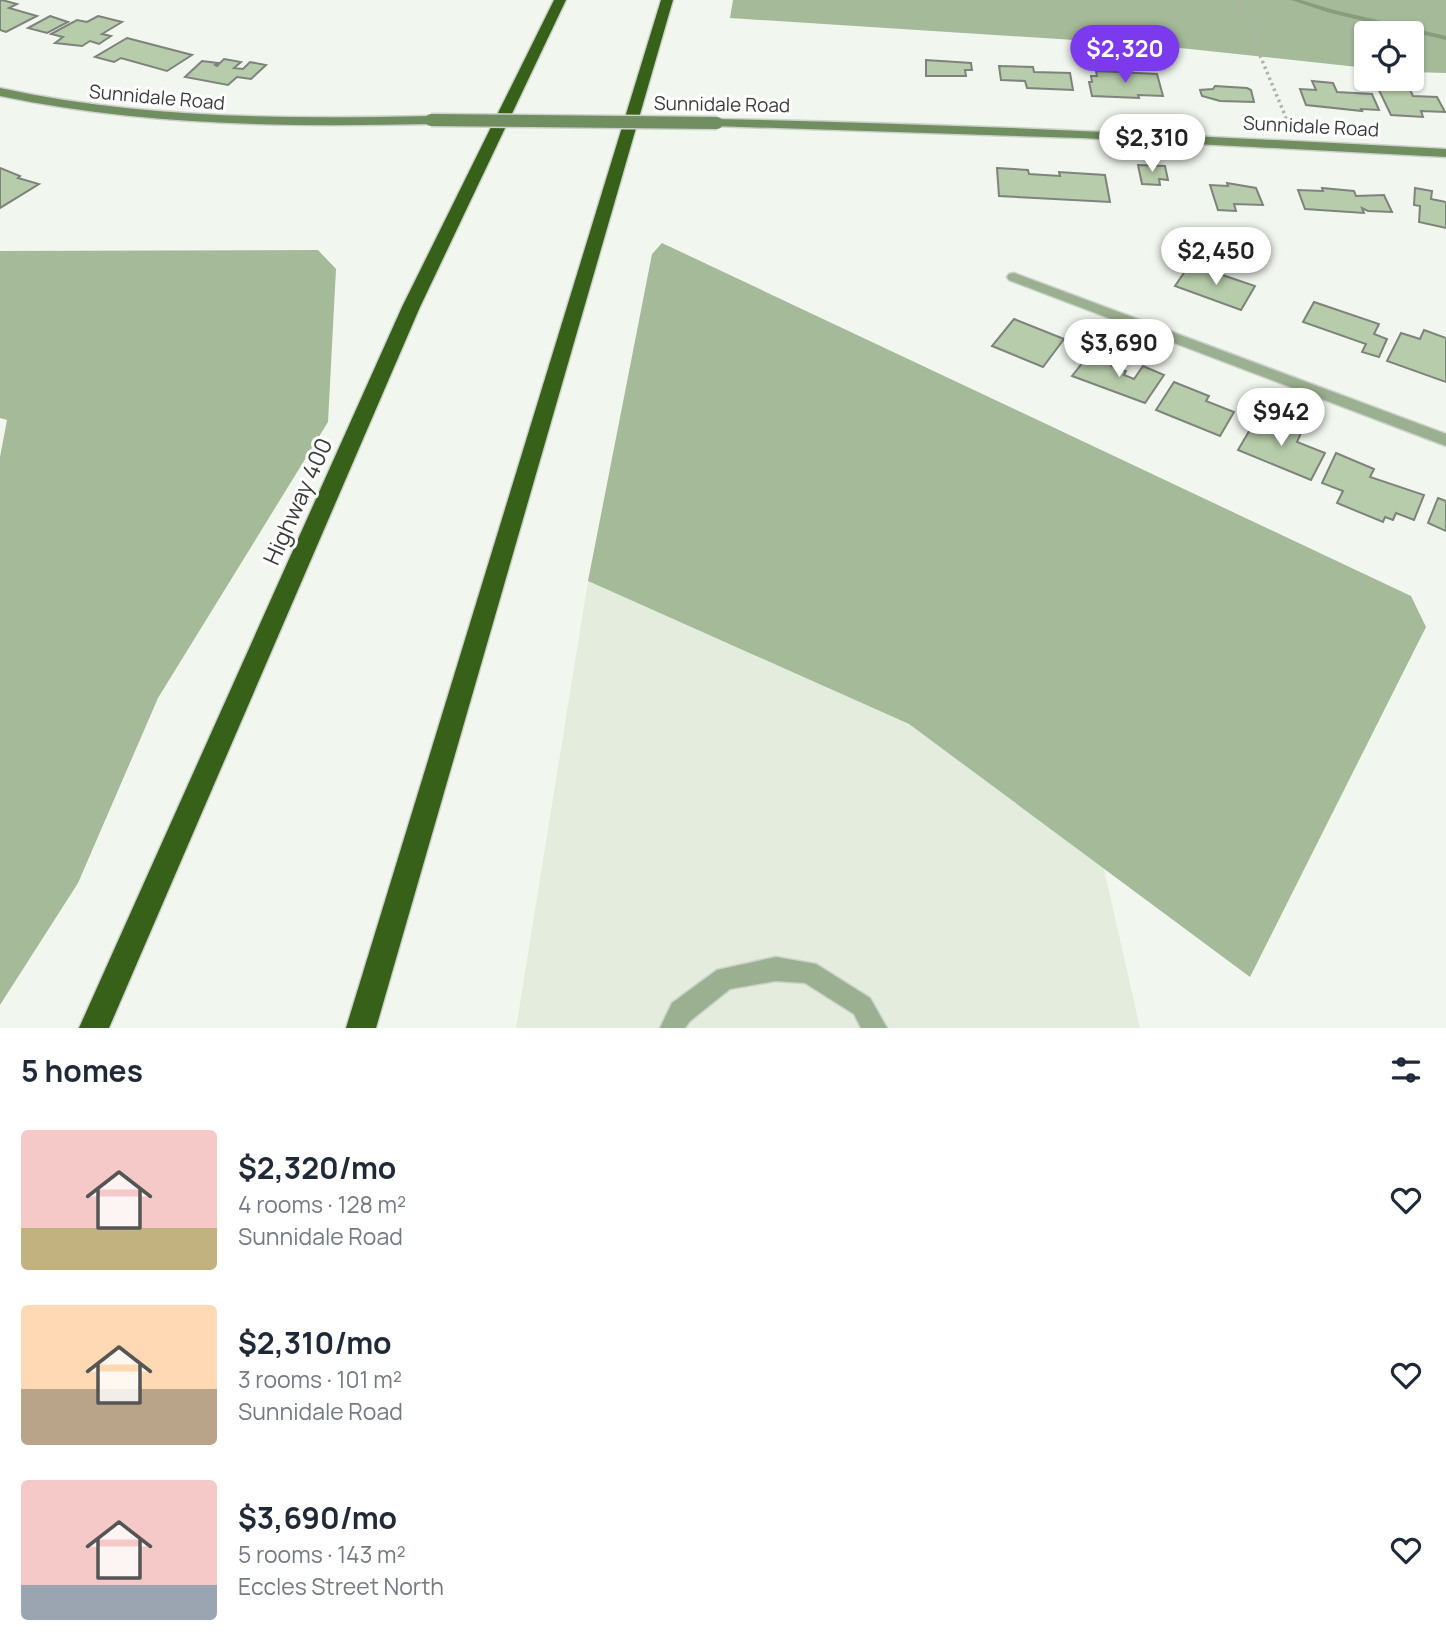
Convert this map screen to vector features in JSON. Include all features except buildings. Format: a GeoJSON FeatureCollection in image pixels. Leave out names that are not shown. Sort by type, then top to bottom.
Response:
{"type":"FeatureCollection","features":[{"type":"Feature","properties":{"kind":"highway","name":"Highway 400"},"geometry":{"type":"LineString","coordinates":[[94,1028],[411,307],[560,0]]}},
{"type":"Feature","properties":{"kind":"highway"},"geometry":{"type":"LineString","coordinates":[[361,1028],[667,0]]}},
{"type":"Feature","properties":{"kind":"main road","name":"Sunnidale Road"},"geometry":{"type":"LineString","coordinates":[[0,93],[73,109],[180,121],[278,124],[431,120],[931,127],[1446,153]]}},
{"type":"Feature","properties":{"kind":"street"},"geometry":{"type":"LineString","coordinates":[[1014,277],[1446,440]]}},
{"type":"Feature","properties":{"kind":"street"},"geometry":{"type":"LineString","coordinates":[[672,1028],[681,1012],[725,978],[776,969],[808,972],[862,1006],[875,1028]]}},
{"type":"Feature","properties":{"kind":"path"},"geometry":{"type":"LineString","coordinates":[[1237,0],[1297,145]]}},
{"type":"Feature","properties":{"kind":"shaded area"},"geometry":{"type":"Polygon","coordinates":[[[588,581],[909,724],[1104,869],[1140,1028],[516,1028],[588,581]]]}},
{"type":"Feature","properties":{"kind":"green space"},"geometry":{"type":"Polygon","coordinates":[[[733,0],[1446,0],[1446,73],[1424,72],[1424,21],[1354,21],[1354,67],[1152,45],[730,18],[733,0]]]}},
{"type":"Feature","properties":{"kind":"green space"},"geometry":{"type":"Polygon","coordinates":[[[662,243],[1411,596],[1426,627],[1250,977],[909,724],[588,581],[652,254],[662,243]]]}},
{"type":"Feature","properties":{"kind":"green space"},"geometry":{"type":"Polygon","coordinates":[[[318,250],[336,269],[328,422],[158,698],[78,883],[0,1005],[0,457],[7,420],[0,418],[0,251],[318,250]]]}},
{"type":"Feature","properties":{"kind":"waterway"},"geometry":{"type":"LineString","coordinates":[[1294,0],[1332,12],[1446,38]]}}]}
